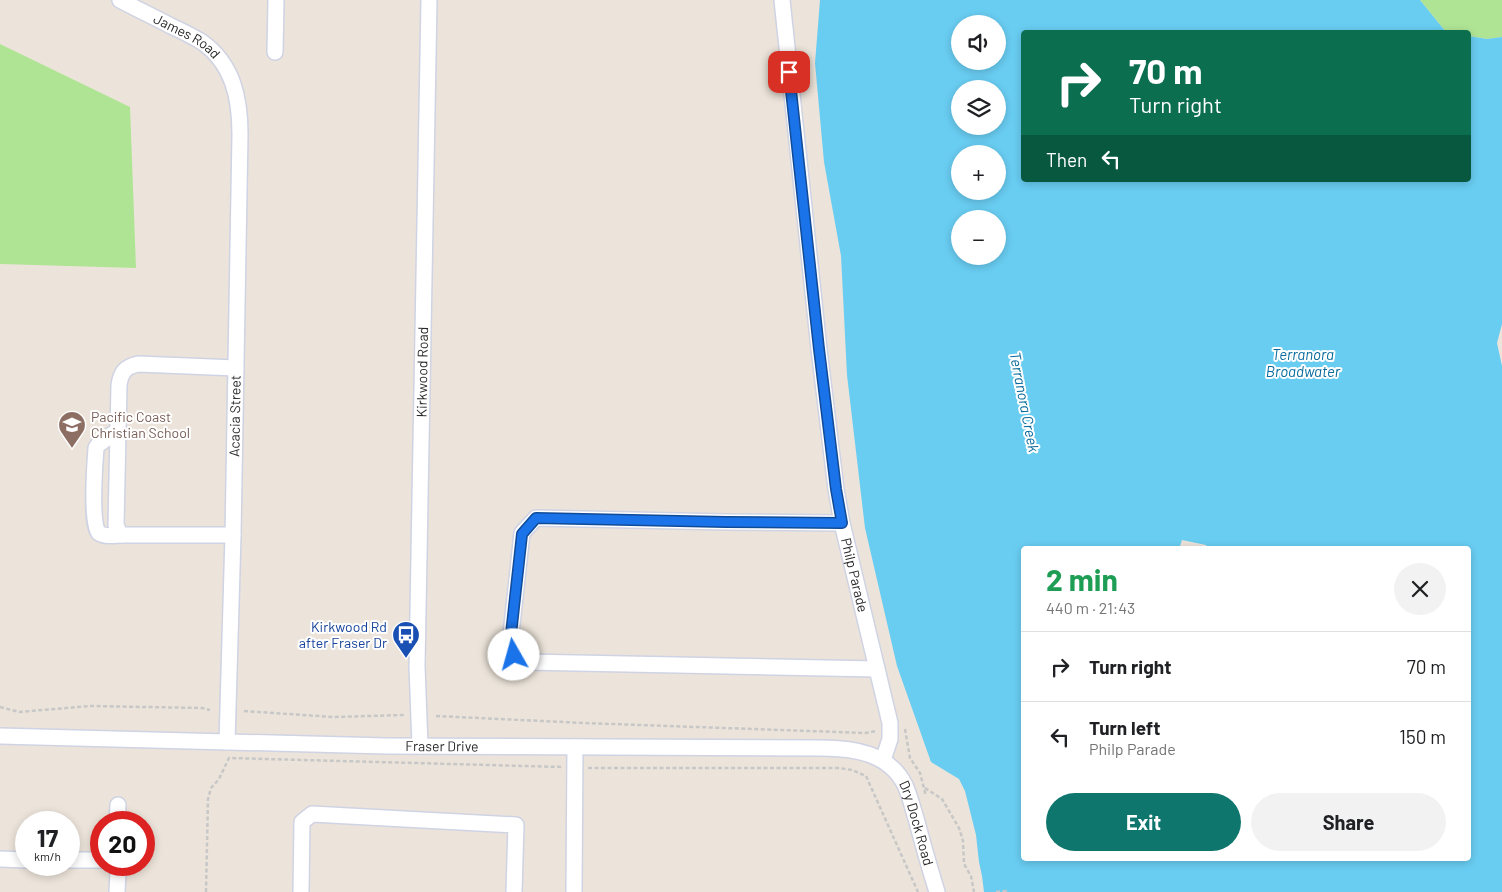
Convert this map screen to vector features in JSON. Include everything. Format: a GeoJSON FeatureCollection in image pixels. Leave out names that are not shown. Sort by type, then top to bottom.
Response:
{"type":"FeatureCollection","features":[{"type":"Feature","properties":{"kind":"street","name":"James Road"},"geometry":{"type":"LineString","coordinates":[[120,0],[189,34],[216,53],[226,68],[236,91]]}},
{"type":"Feature","properties":{"kind":"street"},"geometry":{"type":"LineString","coordinates":[[276,0],[276,52]]}},
{"type":"Feature","properties":{"kind":"street","name":"Kirkwood Road"},"geometry":{"type":"LineString","coordinates":[[420,746],[418,656],[429,0]]}},
{"type":"Feature","properties":{"kind":"street","name":"Philp Parade"},"geometry":{"type":"LineString","coordinates":[[782,0],[819,349],[836,489],[842,523],[891,731],[889,745],[883,760]]}},
{"type":"Feature","properties":{"kind":"street","name":"Acacia Street"},"geometry":{"type":"LineString","coordinates":[[227,742],[233,536],[240,134],[239,107],[236,91]]}},
{"type":"Feature","properties":{"kind":"street"},"geometry":{"type":"LineString","coordinates":[[122,535],[116,525],[120,378],[123,370],[128,367],[144,364],[236,368]]}},
{"type":"Feature","properties":{"kind":"street"},"geometry":{"type":"LineString","coordinates":[[118,430],[98,444],[96,448],[94,514],[96,530],[99,533],[104,535],[233,536]]}},
{"type":"Feature","properties":{"kind":"street"},"geometry":{"type":"LineString","coordinates":[[842,523],[536,518],[522,534],[511,634],[514,655],[526,662],[877,670]]}},
{"type":"Feature","properties":{"kind":"street","name":"Fraser Drive"},"geometry":{"type":"LineString","coordinates":[[0,736],[420,746],[828,748],[866,753],[883,760]]}},
{"type":"Feature","properties":{"kind":"street"},"geometry":{"type":"LineString","coordinates":[[574,892],[575,747]]}},
{"type":"Feature","properties":{"kind":"street","name":"Dry Dock Road"},"geometry":{"type":"LineString","coordinates":[[883,760],[898,774],[907,790],[938,892]]}},
{"type":"Feature","properties":{"kind":"street"},"geometry":{"type":"LineString","coordinates":[[118,805],[118,811]]}},
{"type":"Feature","properties":{"kind":"street"},"geometry":{"type":"LineString","coordinates":[[301,892],[302,822],[312,814],[516,825],[514,892]]}},
{"type":"Feature","properties":{"kind":"street"},"geometry":{"type":"LineString","coordinates":[[0,859],[15,860]]}},
{"type":"Feature","properties":{"kind":"street"},"geometry":{"type":"LineString","coordinates":[[117,892],[118,876]]}},
{"type":"Feature","properties":{"kind":"path"},"geometry":{"type":"LineString","coordinates":[[0,707],[20,712],[90,706],[202,708],[210,710]]}},
{"type":"Feature","properties":{"kind":"path"},"geometry":{"type":"LineString","coordinates":[[244,710],[333,717],[404,715]]}},
{"type":"Feature","properties":{"kind":"path"},"geometry":{"type":"LineString","coordinates":[[436,716],[865,733],[881,731]]}},
{"type":"Feature","properties":{"kind":"path"},"geometry":{"type":"LineString","coordinates":[[206,892],[208,799],[211,788],[219,779],[229,758],[575,768],[840,768],[861,772],[866,776],[918,892]]}},
{"type":"Feature","properties":{"kind":"path"},"geometry":{"type":"LineString","coordinates":[[924,788],[942,799],[959,828],[963,841],[964,864],[971,876],[974,892]]}},
{"type":"Feature","properties":{"kind":"path"},"geometry":{"type":"LineString","coordinates":[[996,892],[1006,892]]}},
{"type":"Feature","properties":{"kind":"green space"},"geometry":{"type":"Polygon","coordinates":[[[1420,0],[1502,0],[1502,37],[1487,39],[1471,36],[1471,30],[1444,30],[1420,0]]]}},
{"type":"Feature","properties":{"kind":"green space"},"geometry":{"type":"Polygon","coordinates":[[[0,44],[130,107],[136,268],[0,264],[0,44]]]}},
{"type":"Feature","properties":{"kind":"water","name":"Terranora Broadwater"},"geometry":{"type":"Polygon","coordinates":[[[820,0],[1420,0],[1444,30],[1021,30],[1021,182],[1471,182],[1471,36],[1487,39],[1502,37],[1502,324],[1497,343],[1502,366],[1502,892],[984,892],[976,835],[965,791],[959,779],[931,762],[897,666],[865,528],[847,375],[841,256],[824,162],[815,63],[820,0]]]}},
{"type":"Feature","properties":{"kind":"place","name":"Pacific Coast Christian School"},"geometry":{"type":"Point","coordinates":[72,449]}},
{"type":"Feature","properties":{"kind":"place","name":"Kirkwood Rd after Fraser Dr"},"geometry":{"type":"Point","coordinates":[406,659]}},
{"type":"Feature","properties":{"kind":"route"},"geometry":{"type":"LineString","coordinates":[[514,655],[511,634],[522,534],[536,518],[842,523],[819,349],[789,72]]}},
{"type":"Feature","properties":{"kind":"water label","name":"Terranora Creek"},"geometry":{"type":"Point","coordinates":[1024,402]}}]}
